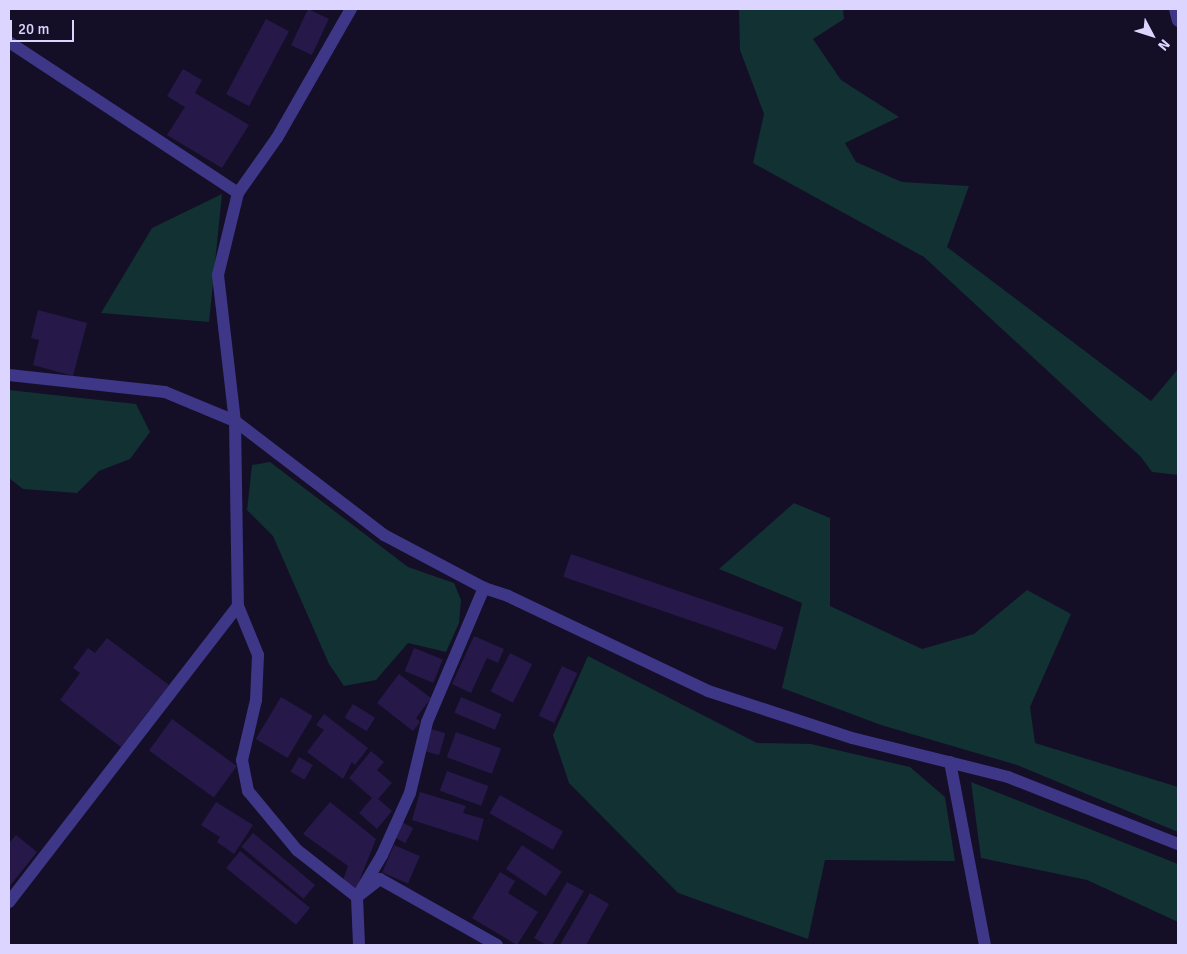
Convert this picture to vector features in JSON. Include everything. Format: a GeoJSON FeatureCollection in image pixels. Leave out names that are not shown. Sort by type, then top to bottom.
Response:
{"type":"FeatureCollection","features":[{"type":"Feature","properties":{"kind":"street"},"geometry":{"type":"LineString","coordinates":[[351,9],[277,138],[238,192],[218,275],[235,421],[238,606],[258,655],[256,700],[242,760],[248,791],[297,850],[357,897]]}},
{"type":"Feature","properties":{"kind":"street"},"geometry":{"type":"LineString","coordinates":[[1174,9],[1178,21]]}},
{"type":"Feature","properties":{"kind":"street"},"geometry":{"type":"LineString","coordinates":[[9,42],[238,192]]}},
{"type":"Feature","properties":{"kind":"street"},"geometry":{"type":"LineString","coordinates":[[9,375],[165,392],[235,421],[384,536],[484,588],[508,596],[708,691],[852,738],[1008,777],[1178,844]]}},
{"type":"Feature","properties":{"kind":"street"},"geometry":{"type":"LineString","coordinates":[[358,945],[357,897],[382,855],[410,793],[427,722],[484,588]]}},
{"type":"Feature","properties":{"kind":"street"},"geometry":{"type":"LineString","coordinates":[[9,902],[238,606]]}},
{"type":"Feature","properties":{"kind":"street"},"geometry":{"type":"LineString","coordinates":[[950,762],[984,945]]}},
{"type":"Feature","properties":{"kind":"street"},"geometry":{"type":"LineString","coordinates":[[357,897],[380,879],[497,945]]}},
{"type":"Feature","properties":{"kind":"green space"},"geometry":{"type":"Polygon","coordinates":[[[739,9],[843,9],[844,19],[813,39],[841,80],[899,117],[845,143],[856,162],[902,182],[969,186],[947,247],[1151,401],[1178,369],[1178,475],[1152,472],[1141,457],[924,257],[753,163],[764,114],[740,50],[739,9]]]}},
{"type":"Feature","properties":{"kind":"green space"},"geometry":{"type":"Polygon","coordinates":[[[222,194],[209,322],[101,313],[152,228],[222,194]]]}},
{"type":"Feature","properties":{"kind":"green space"},"geometry":{"type":"Polygon","coordinates":[[[9,390],[136,404],[150,432],[130,459],[99,471],[77,493],[23,489],[9,478],[9,390]]]}},
{"type":"Feature","properties":{"kind":"green space"},"geometry":{"type":"Polygon","coordinates":[[[270,462],[408,567],[454,583],[461,600],[459,623],[446,652],[408,643],[376,680],[344,686],[329,664],[273,536],[247,510],[252,465],[270,462]]]}},
{"type":"Feature","properties":{"kind":"green space"},"geometry":{"type":"Polygon","coordinates":[[[794,503],[830,518],[830,606],[922,649],[974,634],[1027,590],[1071,614],[1030,707],[1035,743],[1178,787],[1178,832],[1017,765],[881,725],[782,688],[802,603],[719,569],[794,503]]]}},
{"type":"Feature","properties":{"kind":"green space"},"geometry":{"type":"Polygon","coordinates":[[[588,656],[757,743],[811,744],[910,767],[945,797],[955,861],[825,860],[808,939],[678,893],[569,783],[553,735],[588,656]]]}},
{"type":"Feature","properties":{"kind":"green space"},"geometry":{"type":"Polygon","coordinates":[[[971,782],[1178,864],[1178,922],[1087,880],[981,858],[971,782]]]}},
{"type":"Feature","properties":{"kind":"building"},"geometry":{"type":"Polygon","coordinates":[[[308,9],[329,19],[312,55],[291,45],[308,9]]]}},
{"type":"Feature","properties":{"kind":"building"},"geometry":{"type":"Polygon","coordinates":[[[266,19],[289,31],[249,106],[226,94],[266,19]]]}},
{"type":"Feature","properties":{"kind":"building"},"geometry":{"type":"Polygon","coordinates":[[[183,69],[202,80],[195,93],[249,125],[222,168],[167,135],[185,107],[167,96],[183,69]]]}},
{"type":"Feature","properties":{"kind":"building"},"geometry":{"type":"Polygon","coordinates":[[[38,310],[87,323],[73,376],[33,365],[39,340],[31,338],[38,310]]]}},
{"type":"Feature","properties":{"kind":"building"},"geometry":{"type":"Polygon","coordinates":[[[571,554],[784,627],[776,650],[563,577],[571,554]]]}},
{"type":"Feature","properties":{"kind":"building"},"geometry":{"type":"Polygon","coordinates":[[[474,636],[504,649],[498,663],[487,658],[471,693],[452,684],[474,636]]]}},
{"type":"Feature","properties":{"kind":"building"},"geometry":{"type":"Polygon","coordinates":[[[107,638],[169,685],[121,747],[60,700],[80,673],[73,668],[88,648],[95,653],[107,638]]]}},
{"type":"Feature","properties":{"kind":"building"},"geometry":{"type":"Polygon","coordinates":[[[414,648],[443,660],[433,683],[405,671],[414,648]]]}},
{"type":"Feature","properties":{"kind":"building"},"geometry":{"type":"Polygon","coordinates":[[[510,653],[532,664],[513,703],[490,691],[510,653]]]}},
{"type":"Feature","properties":{"kind":"building"},"geometry":{"type":"Polygon","coordinates":[[[562,666],[577,673],[554,723],[539,716],[562,666]]]}},
{"type":"Feature","properties":{"kind":"building"},"geometry":{"type":"Polygon","coordinates":[[[399,674],[431,698],[416,718],[420,722],[413,731],[377,703],[399,674]]]}},
{"type":"Feature","properties":{"kind":"building"},"geometry":{"type":"Polygon","coordinates":[[[281,697],[313,716],[287,758],[256,739],[281,697]]]}},
{"type":"Feature","properties":{"kind":"building"},"geometry":{"type":"Polygon","coordinates":[[[461,697],[502,714],[495,730],[454,713],[461,697]]]}},
{"type":"Feature","properties":{"kind":"building"},"geometry":{"type":"Polygon","coordinates":[[[353,704],[375,718],[367,731],[345,718],[353,704]]]}},
{"type":"Feature","properties":{"kind":"building"},"geometry":{"type":"Polygon","coordinates":[[[324,714],[368,748],[355,765],[352,762],[343,779],[307,752],[324,730],[316,725],[324,714]]]}},
{"type":"Feature","properties":{"kind":"building"},"geometry":{"type":"Polygon","coordinates":[[[172,719],[237,766],[214,798],[149,751],[172,719]]]}},
{"type":"Feature","properties":{"kind":"building"},"geometry":{"type":"Polygon","coordinates":[[[431,729],[445,733],[439,755],[425,751],[431,729]]]}},
{"type":"Feature","properties":{"kind":"building"},"geometry":{"type":"Polygon","coordinates":[[[456,732],[501,748],[492,774],[447,757],[456,732]]]}},
{"type":"Feature","properties":{"kind":"building"},"geometry":{"type":"Polygon","coordinates":[[[371,751],[384,762],[377,770],[392,783],[378,799],[392,811],[377,829],[359,813],[372,798],[349,778],[371,751]]]}},
{"type":"Feature","properties":{"kind":"building"},"geometry":{"type":"Polygon","coordinates":[[[299,757],[313,765],[304,780],[290,772],[299,757]]]}},
{"type":"Feature","properties":{"kind":"building"},"geometry":{"type":"Polygon","coordinates":[[[447,771],[488,786],[481,806],[440,791],[447,771]]]}},
{"type":"Feature","properties":{"kind":"building"},"geometry":{"type":"Polygon","coordinates":[[[420,792],[466,806],[463,813],[484,819],[478,841],[412,820],[420,792]]]}},
{"type":"Feature","properties":{"kind":"building"},"geometry":{"type":"Polygon","coordinates":[[[500,795],[563,832],[553,850],[490,813],[500,795]]]}},
{"type":"Feature","properties":{"kind":"building"},"geometry":{"type":"Polygon","coordinates":[[[216,802],[253,825],[234,854],[217,842],[220,837],[201,825],[216,802]]]}},
{"type":"Feature","properties":{"kind":"building"},"geometry":{"type":"Polygon","coordinates":[[[330,802],[376,839],[356,889],[343,880],[348,866],[303,834],[330,802]]]}},
{"type":"Feature","properties":{"kind":"building"},"geometry":{"type":"Polygon","coordinates":[[[402,822],[413,828],[405,843],[394,837],[402,822]]]}},
{"type":"Feature","properties":{"kind":"building"},"geometry":{"type":"Polygon","coordinates":[[[253,833],[315,885],[303,899],[241,847],[253,833]]]}},
{"type":"Feature","properties":{"kind":"building"},"geometry":{"type":"Polygon","coordinates":[[[16,835],[37,852],[9,887],[9,843],[16,835]]]}},
{"type":"Feature","properties":{"kind":"building"},"geometry":{"type":"Polygon","coordinates":[[[394,845],[420,856],[408,884],[382,873],[394,845]]]}},
{"type":"Feature","properties":{"kind":"building"},"geometry":{"type":"Polygon","coordinates":[[[522,845],[562,872],[546,896],[506,869],[522,845]]]}},
{"type":"Feature","properties":{"kind":"building"},"geometry":{"type":"Polygon","coordinates":[[[240,851],[310,908],[296,925],[226,868],[240,851]]]}},
{"type":"Feature","properties":{"kind":"building"},"geometry":{"type":"Polygon","coordinates":[[[500,872],[515,881],[508,893],[538,912],[517,945],[472,918],[500,872]]]}},
{"type":"Feature","properties":{"kind":"building"},"geometry":{"type":"Polygon","coordinates":[[[567,882],[584,891],[552,945],[546,945],[534,938],[567,882]]]}},
{"type":"Feature","properties":{"kind":"building"},"geometry":{"type":"Polygon","coordinates":[[[590,893],[609,904],[586,945],[560,945],[590,893]]]}}]}
